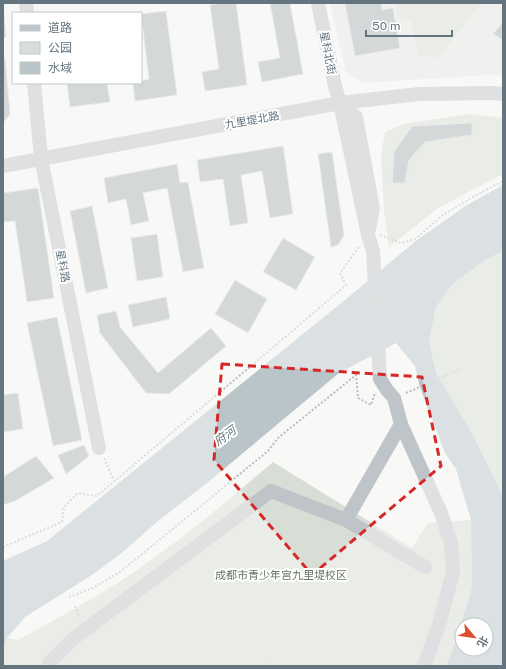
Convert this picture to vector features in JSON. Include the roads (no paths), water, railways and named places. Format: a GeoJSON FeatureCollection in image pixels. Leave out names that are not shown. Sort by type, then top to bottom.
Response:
{"type":"FeatureCollection","features":[{"type":"Feature","properties":{"kind":"street","name":"星科北街"},"geometry":{"type":"LineString","coordinates":[[318,3],[368,235],[373,251],[380,379],[394,398],[401,424]]}},
{"type":"Feature","properties":{"kind":"street","name":"星科路"},"geometry":{"type":"LineString","coordinates":[[34,84],[41,158],[99,448]]}},
{"type":"Feature","properties":{"kind":"street","name":"九里堤北路"},"geometry":{"type":"LineString","coordinates":[[3,166],[340,103],[419,94],[503,94]]}},
{"type":"Feature","properties":{"kind":"street"},"geometry":{"type":"LineString","coordinates":[[346,520],[401,424]]}},
{"type":"Feature","properties":{"kind":"street"},"geometry":{"type":"LineString","coordinates":[[401,424],[441,513],[451,543],[453,572],[439,625],[424,666]]}},
{"type":"Feature","properties":{"kind":"street"},"geometry":{"type":"LineString","coordinates":[[50,666],[50,662],[74,638],[271,491],[346,520],[425,567]]}},
{"type":"Feature","properties":{"kind":"water","name":"府河"},"geometry":{"type":"Polygon","coordinates":[[[503,185],[503,251],[485,260],[452,285],[436,307],[429,341],[436,373],[473,435],[503,496],[503,666],[446,666],[454,646],[454,657],[494,657],[494,617],[463,617],[472,587],[471,520],[456,469],[445,453],[420,387],[415,366],[396,343],[339,373],[207,483],[158,521],[124,551],[95,573],[25,617],[7,638],[3,650],[3,561],[47,541],[417,240],[467,205],[503,185]]]}},
{"type":"Feature","properties":{"kind":"park label","name":"成都市青少年宫九里堤校区"},"geometry":{"type":"Point","coordinates":[281,575]}}]}
